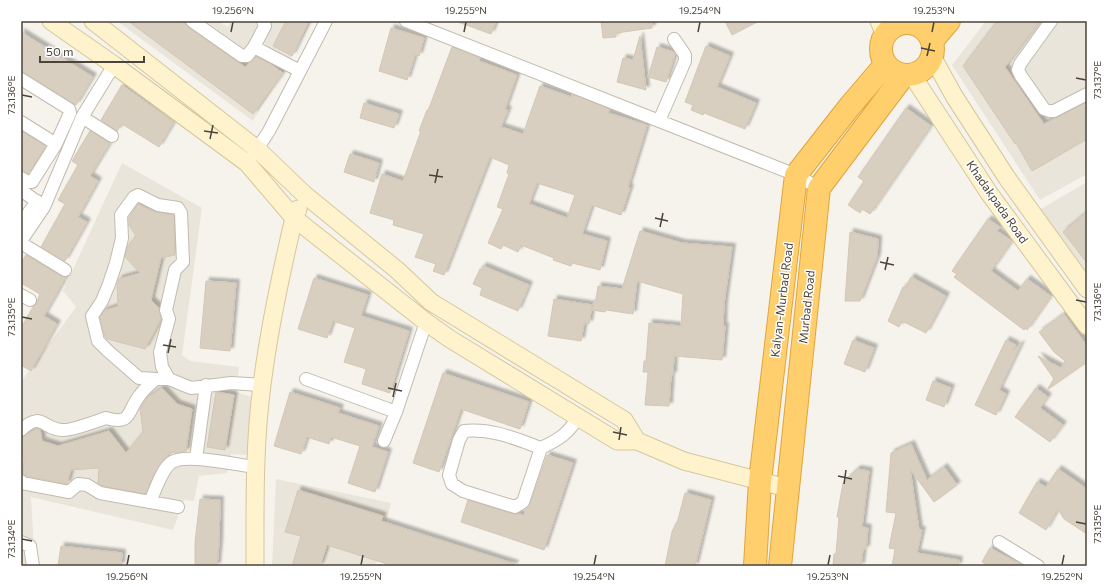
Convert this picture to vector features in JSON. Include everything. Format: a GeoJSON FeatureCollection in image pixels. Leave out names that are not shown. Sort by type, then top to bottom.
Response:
{"type":"FeatureCollection","features":[{"type":"Feature","properties":{"kind":"highway"},"geometry":{"type":"LineString","coordinates":[[932,48],[949,21]]}},
{"type":"Feature","properties":{"kind":"highway"},"geometry":{"type":"LineString","coordinates":[[911,22],[924,29],[929,34],[932,48],[930,63],[919,72],[908,75],[897,73],[885,65],[881,50],[882,28],[890,29],[896,25],[911,22]]}},
{"type":"Feature","properties":{"kind":"highway"},"geometry":{"type":"LineString","coordinates":[[796,175],[850,106],[885,65]]}},
{"type":"Feature","properties":{"kind":"highway"},"geometry":{"type":"LineString","coordinates":[[819,188],[908,75]]}},
{"type":"Feature","properties":{"kind":"highway","name":"Kalyan-Murbad Road"},"geometry":{"type":"LineString","coordinates":[[755,566],[760,481],[796,175]]}},
{"type":"Feature","properties":{"kind":"highway","name":"Murbad Road"},"geometry":{"type":"LineString","coordinates":[[780,566],[819,188]]}},
{"type":"Feature","properties":{"kind":"street"},"geometry":{"type":"LineString","coordinates":[[51,21],[114,65],[247,164],[294,218],[450,340],[578,416],[617,441],[638,441],[684,461],[788,488]]}},
{"type":"Feature","properties":{"kind":"street"},"geometry":{"type":"LineString","coordinates":[[93,21],[257,149],[304,194],[397,270],[431,302],[624,420],[638,441]]}},
{"type":"Feature","properties":{"kind":"street"},"geometry":{"type":"LineString","coordinates":[[192,21],[242,56],[247,56],[254,47],[265,26],[263,21]]}},
{"type":"Feature","properties":{"kind":"street"},"geometry":{"type":"LineString","coordinates":[[247,164],[269,131],[326,21]]}},
{"type":"Feature","properties":{"kind":"street"},"geometry":{"type":"LineString","coordinates":[[406,21],[796,175],[819,188]]}},
{"type":"Feature","properties":{"kind":"street"},"geometry":{"type":"LineString","coordinates":[[1051,21],[1020,64],[1018,70],[1044,109],[1049,112],[1054,111],[1087,94]]}},
{"type":"Feature","properties":{"kind":"street"},"geometry":{"type":"LineString","coordinates":[[659,121],[685,61],[685,55],[674,39]]}},
{"type":"Feature","properties":{"kind":"street"},"geometry":{"type":"LineString","coordinates":[[254,47],[300,71]]}},
{"type":"Feature","properties":{"kind":"street","name":"Khadakpada Road"},"geometry":{"type":"LineString","coordinates":[[932,48],[954,96],[1012,185],[1087,289]]}},
{"type":"Feature","properties":{"kind":"street"},"geometry":{"type":"LineString","coordinates":[[21,178],[28,182],[32,182],[56,144],[82,117],[114,65]]}},
{"type":"Feature","properties":{"kind":"street","name":"Khadakpada Road"},"geometry":{"type":"LineString","coordinates":[[908,75],[994,199],[1087,326]]}},
{"type":"Feature","properties":{"kind":"street"},"geometry":{"type":"LineString","coordinates":[[21,79],[69,109],[70,113],[70,130],[40,204],[21,242],[65,270]]}},
{"type":"Feature","properties":{"kind":"street"},"geometry":{"type":"LineString","coordinates":[[82,117],[112,136]]}},
{"type":"Feature","properties":{"kind":"street"},"geometry":{"type":"LineString","coordinates":[[21,122],[56,144]]}},
{"type":"Feature","properties":{"kind":"street"},"geometry":{"type":"LineString","coordinates":[[994,199],[1012,185]]}},
{"type":"Feature","properties":{"kind":"street"},"geometry":{"type":"LineString","coordinates":[[21,190],[40,204]]}},
{"type":"Feature","properties":{"kind":"street"},"geometry":{"type":"LineString","coordinates":[[255,566],[255,467],[262,385],[275,300],[294,218],[304,194]]}},
{"type":"Feature","properties":{"kind":"street"},"geometry":{"type":"LineString","coordinates":[[169,379],[162,367],[160,352],[169,319],[166,310],[174,270],[183,262],[181,213],[178,208],[158,206],[138,195],[134,197],[120,215],[122,238],[116,263],[102,301],[92,316],[98,341],[139,378],[169,379],[191,388],[231,383],[262,385]]}},
{"type":"Feature","properties":{"kind":"street"},"geometry":{"type":"LineString","coordinates":[[21,223],[40,204]]}},
{"type":"Feature","properties":{"kind":"street"},"geometry":{"type":"LineString","coordinates":[[384,441],[396,412],[426,322]]}},
{"type":"Feature","properties":{"kind":"street"},"geometry":{"type":"LineString","coordinates":[[21,430],[31,421],[40,421],[63,430],[106,418],[115,421],[122,420],[129,415],[139,396],[156,379]]}},
{"type":"Feature","properties":{"kind":"street"},"geometry":{"type":"LineString","coordinates":[[306,379],[396,412]]}},
{"type":"Feature","properties":{"kind":"street"},"geometry":{"type":"LineString","coordinates":[[196,459],[206,385]]}},
{"type":"Feature","properties":{"kind":"street"},"geometry":{"type":"LineString","coordinates":[[541,448],[506,435],[478,430],[464,431],[458,440],[449,475],[452,484],[463,491],[515,507],[523,502],[541,448],[558,439],[573,426],[578,416]]}},
{"type":"Feature","properties":{"kind":"street"},"geometry":{"type":"LineString","coordinates":[[150,502],[164,470],[173,462],[183,459],[196,459],[255,467]]}},
{"type":"Feature","properties":{"kind":"street"},"geometry":{"type":"LineString","coordinates":[[21,482],[69,492],[78,484],[87,485],[100,493],[178,506]]}},
{"type":"Feature","properties":{"kind":"street"},"geometry":{"type":"LineString","coordinates":[[21,542],[30,546],[33,566]]}},
{"type":"Feature","properties":{"kind":"street"},"geometry":{"type":"LineString","coordinates":[[999,542],[1038,566]]}},
{"type":"Feature","properties":{"kind":"shaded area"},"geometry":{"type":"Polygon","coordinates":[[[117,21],[218,21],[228,27],[231,21],[311,21],[289,62],[253,121],[117,21]]]}},
{"type":"Feature","properties":{"kind":"shaded area"},"geometry":{"type":"Polygon","coordinates":[[[986,21],[1087,21],[1087,174],[1040,200],[952,65],[986,21]]]}},
{"type":"Feature","properties":{"kind":"shaded area"},"geometry":{"type":"Polygon","coordinates":[[[122,163],[202,208],[182,355],[190,361],[239,367],[236,392],[251,397],[247,455],[231,454],[227,473],[199,476],[194,501],[184,500],[173,530],[31,497],[35,566],[21,566],[21,382],[76,307],[63,291],[122,163]]]}},
{"type":"Feature","properties":{"kind":"shaded area"},"geometry":{"type":"Polygon","coordinates":[[[1087,182],[1087,278],[1039,210],[1087,182]]]}},
{"type":"Feature","properties":{"kind":"shaded area"},"geometry":{"type":"Polygon","coordinates":[[[276,479],[391,503],[376,566],[272,566],[276,479]]]}},
{"type":"Feature","properties":{"kind":"building"},"geometry":{"type":"Polygon","coordinates":[[[128,21],[183,21],[188,27],[245,67],[256,57],[269,63],[283,73],[253,114],[128,21]]]}},
{"type":"Feature","properties":{"kind":"building"},"geometry":{"type":"Polygon","coordinates":[[[286,21],[309,21],[292,56],[273,46],[286,21]]]}},
{"type":"Feature","properties":{"kind":"building"},"geometry":{"type":"Polygon","coordinates":[[[496,21],[491,34],[458,22],[496,21]]]}},
{"type":"Feature","properties":{"kind":"building"},"geometry":{"type":"Polygon","coordinates":[[[601,21],[652,21],[652,28],[616,33],[616,37],[603,38],[601,21]]]}},
{"type":"Feature","properties":{"kind":"building"},"geometry":{"type":"Polygon","coordinates":[[[725,21],[759,21],[732,35],[725,21]]]}},
{"type":"Feature","properties":{"kind":"building"},"geometry":{"type":"Polygon","coordinates":[[[997,21],[1040,21],[1005,67],[1044,124],[1087,102],[1087,139],[1032,171],[1016,143],[1015,144],[963,66],[997,21]]]}},
{"type":"Feature","properties":{"kind":"building"},"geometry":{"type":"Polygon","coordinates":[[[391,28],[424,38],[419,56],[415,55],[407,80],[379,71],[391,28]]]}},
{"type":"Feature","properties":{"kind":"building"},"geometry":{"type":"Polygon","coordinates":[[[21,32],[93,77],[76,105],[21,71],[21,32]]]}},
{"type":"Feature","properties":{"kind":"building"},"geometry":{"type":"Polygon","coordinates":[[[640,36],[646,90],[617,82],[623,58],[633,60],[640,36]]]}},
{"type":"Feature","properties":{"kind":"building"},"geometry":{"type":"Polygon","coordinates":[[[706,46],[730,56],[717,87],[756,103],[745,129],[704,113],[703,115],[691,110],[693,105],[685,102],[706,46]]]}},
{"type":"Feature","properties":{"kind":"building"},"geometry":{"type":"Polygon","coordinates":[[[452,47],[480,58],[479,61],[517,75],[505,109],[508,110],[501,127],[523,134],[540,86],[571,97],[572,94],[610,109],[608,113],[647,125],[621,215],[592,205],[582,234],[607,241],[600,270],[572,263],[571,266],[553,260],[554,258],[521,245],[518,252],[503,245],[501,249],[488,243],[503,209],[497,207],[509,174],[507,173],[509,165],[490,157],[444,275],[433,271],[436,264],[415,257],[424,234],[393,225],[394,220],[370,213],[382,174],[403,181],[421,131],[419,131],[427,110],[428,111],[452,47]],[[537,183],[529,204],[567,218],[575,195],[537,183]]]}},
{"type":"Feature","properties":{"kind":"building"},"geometry":{"type":"Polygon","coordinates":[[[657,47],[674,52],[675,54],[666,82],[648,77],[657,47]]]}},
{"type":"Feature","properties":{"kind":"building"},"geometry":{"type":"Polygon","coordinates":[[[122,85],[174,122],[159,147],[122,124],[117,131],[101,120],[122,85]]]}},
{"type":"Feature","properties":{"kind":"building"},"geometry":{"type":"Polygon","coordinates":[[[364,103],[399,114],[394,128],[360,118],[364,103]]]}},
{"type":"Feature","properties":{"kind":"building"},"geometry":{"type":"Polygon","coordinates":[[[906,108],[931,126],[870,214],[862,209],[860,213],[848,205],[864,181],[858,177],[906,108]]]}},
{"type":"Feature","properties":{"kind":"building"},"geometry":{"type":"Polygon","coordinates":[[[21,131],[46,146],[28,174],[21,169],[21,131]]]}},
{"type":"Feature","properties":{"kind":"building"},"geometry":{"type":"Polygon","coordinates":[[[90,131],[110,143],[90,176],[98,181],[78,217],[87,222],[65,261],[41,247],[65,204],[58,200],[78,165],[72,161],[90,131]]]}},
{"type":"Feature","properties":{"kind":"building"},"geometry":{"type":"Polygon","coordinates":[[[350,154],[379,163],[374,182],[344,172],[350,154]]]}},
{"type":"Feature","properties":{"kind":"building"},"geometry":{"type":"Polygon","coordinates":[[[138,204],[155,212],[174,215],[175,255],[161,258],[151,300],[159,308],[161,319],[145,349],[107,339],[105,337],[100,317],[104,311],[118,306],[117,284],[119,279],[140,273],[125,257],[127,247],[136,236],[129,225],[129,217],[138,204]]]}},
{"type":"Feature","properties":{"kind":"building"},"geometry":{"type":"Polygon","coordinates":[[[1087,212],[1087,263],[1063,232],[1087,212]]]}},
{"type":"Feature","properties":{"kind":"building"},"geometry":{"type":"Polygon","coordinates":[[[988,219],[1000,227],[997,231],[1012,241],[991,271],[1018,291],[1027,279],[1051,296],[1027,330],[1025,328],[1024,330],[954,277],[957,274],[952,271],[988,219]]]}},
{"type":"Feature","properties":{"kind":"building"},"geometry":{"type":"Polygon","coordinates":[[[640,231],[682,243],[732,247],[724,304],[723,326],[725,326],[722,360],[674,356],[669,406],[645,405],[648,372],[643,372],[644,361],[646,361],[649,323],[681,326],[683,294],[637,281],[633,314],[606,310],[605,312],[592,310],[594,300],[596,300],[598,286],[622,289],[640,231]]]}},
{"type":"Feature","properties":{"kind":"building"},"geometry":{"type":"Polygon","coordinates":[[[850,232],[878,239],[877,257],[860,301],[845,301],[850,232]]]}},
{"type":"Feature","properties":{"kind":"building"},"geometry":{"type":"Polygon","coordinates":[[[26,255],[61,276],[66,277],[44,316],[57,324],[31,371],[21,365],[21,328],[36,304],[40,294],[21,283],[21,263],[26,255]]]}},
{"type":"Feature","properties":{"kind":"building"},"geometry":{"type":"Polygon","coordinates":[[[483,266],[529,285],[518,311],[480,295],[482,288],[473,284],[483,266]]]}},
{"type":"Feature","properties":{"kind":"building"},"geometry":{"type":"Polygon","coordinates":[[[911,277],[946,296],[926,333],[902,321],[899,327],[888,321],[903,287],[905,288],[911,277]]]}},
{"type":"Feature","properties":{"kind":"building"},"geometry":{"type":"Polygon","coordinates":[[[314,278],[368,295],[361,316],[409,331],[390,393],[362,384],[366,369],[344,362],[355,328],[333,321],[327,338],[298,329],[314,278]]]}},
{"type":"Feature","properties":{"kind":"building"},"geometry":{"type":"Polygon","coordinates":[[[206,281],[236,283],[230,351],[200,348],[206,281]]]}},
{"type":"Feature","properties":{"kind":"building"},"geometry":{"type":"Polygon","coordinates":[[[554,299],[592,305],[589,324],[584,323],[581,341],[548,336],[554,299]]]}},
{"type":"Feature","properties":{"kind":"building"},"geometry":{"type":"Polygon","coordinates":[[[1064,314],[1087,346],[1087,362],[1047,390],[1054,379],[1038,356],[1061,368],[1065,361],[1054,352],[1039,332],[1064,314]]]}},
{"type":"Feature","properties":{"kind":"building"},"geometry":{"type":"Polygon","coordinates":[[[853,340],[874,348],[865,372],[844,364],[853,340]]]}},
{"type":"Feature","properties":{"kind":"building"},"geometry":{"type":"Polygon","coordinates":[[[1006,340],[1016,345],[1012,351],[1021,344],[999,390],[1006,394],[996,415],[975,405],[1006,340]]]}},
{"type":"Feature","properties":{"kind":"building"},"geometry":{"type":"Polygon","coordinates":[[[443,373],[529,402],[520,429],[461,409],[439,472],[413,463],[443,373]]]}},
{"type":"Feature","properties":{"kind":"building"},"geometry":{"type":"Polygon","coordinates":[[[933,381],[951,388],[944,407],[926,400],[933,381]]]}},
{"type":"Feature","properties":{"kind":"building"},"geometry":{"type":"Polygon","coordinates":[[[162,388],[177,404],[192,409],[186,451],[176,453],[170,452],[156,471],[145,494],[103,486],[98,483],[99,468],[71,470],[67,484],[23,474],[24,457],[21,455],[21,438],[36,429],[40,429],[42,441],[58,446],[109,431],[126,453],[143,432],[140,408],[147,398],[162,388]]]}},
{"type":"Feature","properties":{"kind":"building"},"geometry":{"type":"Polygon","coordinates":[[[1036,388],[1048,397],[1040,408],[1063,425],[1050,442],[1015,417],[1036,388]]]}},
{"type":"Feature","properties":{"kind":"building"},"geometry":{"type":"Polygon","coordinates":[[[216,392],[234,395],[225,450],[207,447],[216,392]]]}},
{"type":"Feature","properties":{"kind":"building"},"geometry":{"type":"Polygon","coordinates":[[[290,392],[340,408],[338,413],[379,426],[372,447],[388,452],[375,492],[348,483],[360,446],[331,437],[329,444],[307,437],[301,454],[274,446],[290,392]]]}},
{"type":"Feature","properties":{"kind":"building"},"geometry":{"type":"Polygon","coordinates":[[[911,444],[927,480],[944,467],[957,485],[934,502],[910,469],[919,530],[922,530],[917,553],[959,560],[958,566],[892,566],[895,549],[889,548],[896,513],[886,512],[891,453],[911,444]]]}},
{"type":"Feature","properties":{"kind":"building"},"geometry":{"type":"Polygon","coordinates":[[[547,455],[573,463],[544,550],[461,522],[468,500],[513,514],[524,515],[530,504],[547,455]]]}},
{"type":"Feature","properties":{"kind":"building"},"geometry":{"type":"Polygon","coordinates":[[[857,469],[869,471],[862,527],[868,528],[866,549],[863,549],[861,566],[833,566],[834,554],[836,554],[839,517],[837,517],[843,483],[857,469]]]}},
{"type":"Feature","properties":{"kind":"building"},"geometry":{"type":"Polygon","coordinates":[[[1058,469],[1087,489],[1087,534],[1064,519],[1058,509],[1046,530],[1019,513],[1037,482],[1046,487],[1058,469]]]}},
{"type":"Feature","properties":{"kind":"building"},"geometry":{"type":"Polygon","coordinates":[[[298,490],[383,516],[381,521],[515,564],[514,566],[387,566],[387,564],[327,545],[320,566],[292,566],[301,536],[285,532],[298,490]]]}},
{"type":"Feature","properties":{"kind":"building"},"geometry":{"type":"Polygon","coordinates":[[[685,493],[711,500],[695,566],[665,566],[672,532],[677,523],[685,493]]]}},
{"type":"Feature","properties":{"kind":"building"},"geometry":{"type":"Polygon","coordinates":[[[200,499],[220,500],[217,566],[195,566],[195,542],[200,499]]]}},
{"type":"Feature","properties":{"kind":"building"},"geometry":{"type":"Polygon","coordinates":[[[61,546],[122,553],[121,566],[58,566],[61,546]]]}},
{"type":"Feature","properties":{"kind":"building"},"geometry":{"type":"Polygon","coordinates":[[[990,548],[1024,566],[989,566],[982,562],[990,548]]]}}]}
